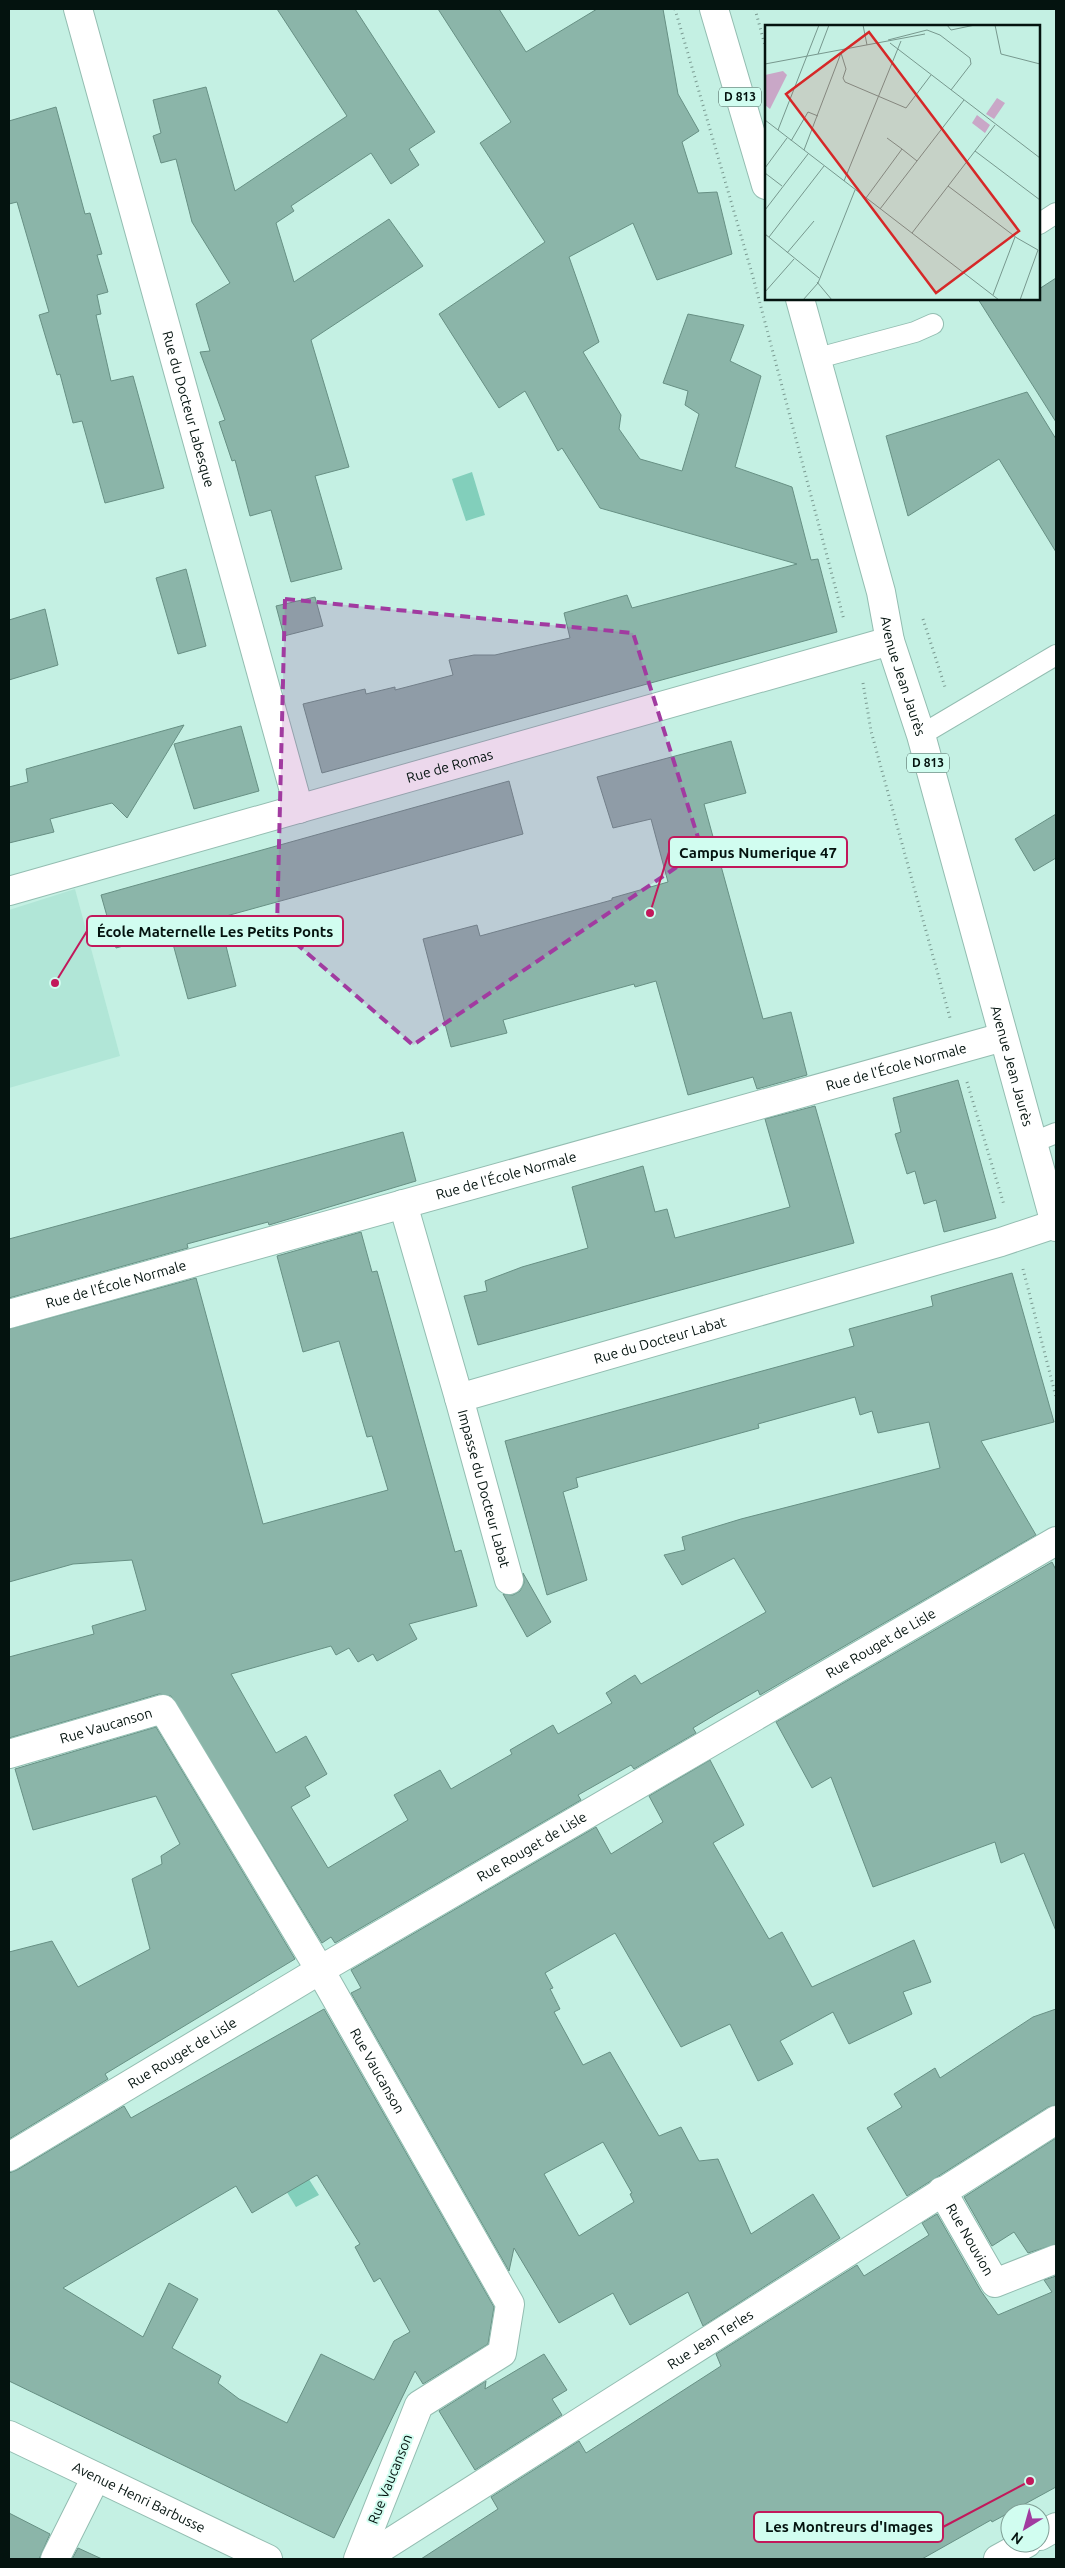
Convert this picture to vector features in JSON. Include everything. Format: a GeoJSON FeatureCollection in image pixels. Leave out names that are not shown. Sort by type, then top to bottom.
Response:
{"type":"FeatureCollection","features":[{"type":"Feature","properties":{"kind":"street","name":"Rue du Docteur Labesque"},"geometry":{"type":"LineString","coordinates":[[78,9],[299,809]]}},
{"type":"Feature","properties":{"kind":"street","name":"D 813"},"geometry":{"type":"LineString","coordinates":[[714,9],[765,182]]}},
{"type":"Feature","properties":{"kind":"street","name":"Avenue Jean Jaurès"},"geometry":{"type":"LineString","coordinates":[[800,300],[818,358],[881,592],[890,641],[921,735],[1003,1037],[1045,1137],[1056,1225]]}},
{"type":"Feature","properties":{"kind":"street","name":"Rue de Romas"},"geometry":{"type":"LineString","coordinates":[[9,891],[857,652],[890,641]]}},
{"type":"Feature","properties":{"kind":"street","name":"Rue de l'École Normale"},"geometry":{"type":"LineString","coordinates":[[9,1314],[1003,1037]]}},
{"type":"Feature","properties":{"kind":"street"},"geometry":{"type":"LineString","coordinates":[[403,1204],[459,1398]]}},
{"type":"Feature","properties":{"kind":"street","name":"Rue du Docteur Labat"},"geometry":{"type":"LineString","coordinates":[[459,1398],[1056,1225]]}},
{"type":"Feature","properties":{"kind":"street","name":"Impasse du Docteur Labat"},"geometry":{"type":"LineString","coordinates":[[459,1398],[509,1580]]}},
{"type":"Feature","properties":{"kind":"street","name":"Rue Rouget de Lisle"},"geometry":{"type":"LineString","coordinates":[[9,2157],[320,1970],[1056,1541]]}},
{"type":"Feature","properties":{"kind":"street","name":"Rue Vaucanson"},"geometry":{"type":"LineString","coordinates":[[9,1754],[164,1709],[320,1970],[510,2304],[502,2353],[419,2405],[358,2559]]}},
{"type":"Feature","properties":{"kind":"street","name":"Rue Jean Terles"},"geometry":{"type":"LineString","coordinates":[[364,2559],[1056,2120]]}},
{"type":"Feature","properties":{"kind":"street","name":"Rue Nouvion"},"geometry":{"type":"LineString","coordinates":[[942,2191],[995,2283],[1056,2259]]}},
{"type":"Feature","properties":{"kind":"street","name":"Avenue Henri Barbusse"},"geometry":{"type":"LineString","coordinates":[[9,2435],[268,2559]]}},
{"type":"Feature","properties":{"kind":"street"},"geometry":{"type":"LineString","coordinates":[[55,2559],[96,2477]]}},
{"type":"Feature","properties":{"kind":"lane"},"geometry":{"type":"LineString","coordinates":[[1040,223],[1056,213]]}},
{"type":"Feature","properties":{"kind":"lane"},"geometry":{"type":"LineString","coordinates":[[818,358],[915,332],[933,324]]}},
{"type":"Feature","properties":{"kind":"lane"},"geometry":{"type":"LineString","coordinates":[[921,735],[1056,655]]}},
{"type":"Feature","properties":{"kind":"path"},"geometry":{"type":"LineString","coordinates":[[675,9],[754,277],[842,616],[857,652],[871,731],[957,1050],[1041,1332],[1056,1397]]}},
{"type":"Feature","properties":{"kind":"path"},"geometry":{"type":"LineString","coordinates":[[755,9],[765,45]]}},
{"type":"Feature","properties":{"kind":"highlighted area"},"geometry":{"type":"Polygon","coordinates":[[[285,599],[633,633],[702,850],[413,1045],[277,927],[285,599]]]}},
{"type":"Feature","properties":{"kind":"shaded area"},"geometry":{"type":"Polygon","coordinates":[[[472,472],[485,515],[466,521],[452,479],[472,472]]]}},
{"type":"Feature","properties":{"kind":"shaded area"},"geometry":{"type":"Polygon","coordinates":[[[75,889],[120,1056],[9,1088],[9,910],[75,889]]]}},
{"type":"Feature","properties":{"kind":"shaded area"},"geometry":{"type":"Polygon","coordinates":[[[296,2159],[319,2195],[296,2207],[274,2171],[296,2159]]]}},
{"type":"Feature","properties":{"kind":"building"},"geometry":{"type":"Polygon","coordinates":[[[277,9],[355,9],[435,132],[409,149],[419,165],[391,184],[371,153],[291,206],[294,211],[276,223],[294,282],[389,219],[423,266],[311,340],[349,467],[315,476],[342,569],[291,582],[271,510],[250,516],[235,460],[232,461],[219,422],[225,420],[200,352],[210,351],[196,304],[230,283],[192,222],[176,159],[161,163],[153,136],[161,133],[153,100],[206,87],[235,191],[347,116],[277,9]]]}},
{"type":"Feature","properties":{"kind":"building"},"geometry":{"type":"Polygon","coordinates":[[[438,9],[499,9],[526,52],[597,9],[663,9],[678,94],[699,131],[682,142],[698,193],[717,192],[732,254],[657,280],[633,223],[569,257],[599,342],[583,352],[621,415],[619,429],[640,459],[682,471],[699,414],[685,405],[688,391],[663,383],[688,314],[744,325],[730,361],[761,376],[735,467],[792,487],[811,560],[818,559],[837,632],[322,773],[303,704],[365,689],[366,694],[395,687],[395,690],[453,675],[449,660],[474,655],[495,655],[570,638],[564,613],[627,595],[632,608],[797,564],[600,508],[562,448],[558,451],[525,391],[499,408],[439,314],[545,242],[480,143],[511,122],[438,9]]]}},
{"type":"Feature","properties":{"kind":"building"},"geometry":{"type":"Polygon","coordinates":[[[56,107],[85,214],[90,213],[102,254],[97,255],[108,292],[97,295],[101,314],[96,315],[111,381],[133,376],[164,488],[105,503],[82,421],[73,423],[60,374],[57,375],[39,315],[49,312],[17,202],[9,204],[9,121],[56,107]]]}},
{"type":"Feature","properties":{"kind":"building"},"geometry":{"type":"Polygon","coordinates":[[[1056,278],[1056,422],[979,300],[1040,300],[1040,288],[1056,278]]]}},
{"type":"Feature","properties":{"kind":"building"},"geometry":{"type":"Polygon","coordinates":[[[1027,392],[1056,439],[1056,552],[999,459],[908,516],[886,436],[1027,392]]]}},
{"type":"Feature","properties":{"kind":"building"},"geometry":{"type":"Polygon","coordinates":[[[186,569],[206,646],[178,654],[156,578],[186,569]]]}},
{"type":"Feature","properties":{"kind":"building"},"geometry":{"type":"Polygon","coordinates":[[[315,597],[323,626],[284,636],[276,606],[315,597]]]}},
{"type":"Feature","properties":{"kind":"building"},"geometry":{"type":"Polygon","coordinates":[[[45,609],[58,665],[9,680],[9,620],[45,609]]]}},
{"type":"Feature","properties":{"kind":"building"},"geometry":{"type":"Polygon","coordinates":[[[184,725],[127,818],[112,803],[50,819],[54,832],[9,843],[9,787],[28,782],[26,769],[184,725]]]}},
{"type":"Feature","properties":{"kind":"building"},"geometry":{"type":"Polygon","coordinates":[[[241,726],[259,791],[194,809],[174,744],[241,726]]]}},
{"type":"Feature","properties":{"kind":"building"},"geometry":{"type":"Polygon","coordinates":[[[731,741],[746,793],[704,804],[763,1019],[791,1012],[807,1075],[757,1089],[753,1077],[688,1095],[656,981],[635,987],[634,984],[503,1020],[507,1033],[451,1047],[423,939],[477,925],[480,936],[612,900],[612,898],[668,882],[651,819],[613,828],[597,777],[731,741]]]}},
{"type":"Feature","properties":{"kind":"building"},"geometry":{"type":"Polygon","coordinates":[[[509,781],[523,834],[219,918],[236,986],[188,999],[170,933],[116,948],[101,895],[509,781]]]}},
{"type":"Feature","properties":{"kind":"building"},"geometry":{"type":"Polygon","coordinates":[[[1056,814],[1056,858],[1034,871],[1015,839],[1056,814]]]}},
{"type":"Feature","properties":{"kind":"building"},"geometry":{"type":"Polygon","coordinates":[[[958,1080],[996,1218],[944,1232],[936,1200],[924,1204],[915,1171],[907,1174],[895,1134],[901,1132],[893,1098],[958,1080]]]}},
{"type":"Feature","properties":{"kind":"building"},"geometry":{"type":"Polygon","coordinates":[[[815,1106],[854,1243],[478,1345],[464,1296],[487,1291],[485,1281],[522,1267],[588,1248],[572,1187],[643,1166],[655,1212],[667,1209],[675,1238],[790,1207],[765,1119],[815,1106]]]}},
{"type":"Feature","properties":{"kind":"building"},"geometry":{"type":"Polygon","coordinates":[[[403,1132],[416,1181],[269,1225],[268,1222],[187,1244],[188,1248],[9,1298],[9,1239],[403,1132]]]}},
{"type":"Feature","properties":{"kind":"building"},"geometry":{"type":"Polygon","coordinates":[[[361,1232],[372,1272],[377,1271],[455,1552],[461,1550],[477,1606],[409,1624],[417,1639],[377,1661],[373,1654],[358,1662],[349,1648],[336,1655],[331,1646],[231,1674],[276,1753],[306,1736],[327,1774],[305,1787],[310,1796],[291,1807],[328,1868],[408,1820],[394,1795],[440,1770],[451,1789],[512,1754],[510,1750],[553,1725],[558,1734],[612,1703],[606,1693],[635,1675],[641,1684],[766,1612],[734,1558],[682,1585],[664,1555],[685,1550],[682,1537],[741,1519],[940,1468],[929,1422],[878,1433],[872,1411],[860,1415],[855,1397],[758,1424],[759,1428],[576,1478],[578,1487],[563,1492],[587,1580],[547,1595],[505,1441],[854,1346],[849,1329],[933,1306],[931,1296],[1012,1273],[1054,1422],[981,1441],[1036,1535],[760,1695],[758,1690],[718,1713],[693,1728],[696,1733],[634,1769],[631,1765],[578,1795],[581,1800],[335,1943],[331,1937],[322,1943],[171,1696],[159,1694],[9,1738],[9,1657],[94,1634],[92,1626],[146,1610],[132,1560],[73,1564],[9,1582],[9,1329],[196,1278],[263,1524],[388,1490],[372,1436],[367,1437],[339,1341],[303,1352],[277,1256],[361,1232]]]}},
{"type":"Feature","properties":{"kind":"building"},"geometry":{"type":"Polygon","coordinates":[[[1052,1562],[1056,1570],[1056,1931],[1024,1853],[1001,1863],[995,1842],[873,1887],[831,1777],[812,1788],[776,1722],[1052,1562]]]}},
{"type":"Feature","properties":{"kind":"building"},"geometry":{"type":"Polygon","coordinates":[[[523,1573],[551,1622],[527,1637],[503,1594],[513,1595],[520,1591],[524,1583],[523,1573]]]}},
{"type":"Feature","properties":{"kind":"building"},"geometry":{"type":"Polygon","coordinates":[[[156,1727],[295,1959],[105,2074],[108,2079],[9,2139],[9,1952],[52,1941],[78,1987],[150,1949],[132,1879],[162,1864],[161,1856],[180,1844],[156,1796],[33,1830],[15,1769],[156,1727]]]}},
{"type":"Feature","properties":{"kind":"building"},"geometry":{"type":"Polygon","coordinates":[[[710,1760],[744,1825],[713,1843],[769,1939],[782,1932],[812,1987],[914,1940],[931,1982],[903,1992],[912,2014],[849,2044],[833,2012],[780,2041],[793,2064],[758,2081],[730,2024],[681,2047],[615,1933],[545,1973],[553,1988],[550,1989],[560,2009],[554,2012],[583,2065],[610,2052],[659,2136],[681,2127],[699,2161],[718,2159],[751,2234],[813,2194],[840,2238],[703,2326],[688,2292],[630,2325],[613,2293],[559,2323],[514,2248],[509,2271],[351,1993],[361,1988],[351,1970],[596,1827],[611,1854],[663,1822],[649,1796],[710,1760]],[[603,2142],[544,2174],[579,2236],[634,2202],[630,2194],[632,2193],[603,2142]]]}},
{"type":"Feature","properties":{"kind":"building"},"geometry":{"type":"Polygon","coordinates":[[[324,2009],[494,2307],[488,2344],[423,2384],[415,2371],[334,2538],[9,2381],[9,2173],[124,2106],[131,2118],[324,2009]],[[317,2175],[252,2213],[236,2186],[63,2288],[143,2337],[169,2283],[198,2299],[172,2348],[221,2376],[218,2383],[239,2399],[287,2423],[321,2354],[374,2380],[394,2341],[410,2332],[380,2278],[374,2282],[355,2247],[360,2244],[317,2175]]]}},
{"type":"Feature","properties":{"kind":"building"},"geometry":{"type":"Polygon","coordinates":[[[1056,2009],[1056,2105],[1048,2107],[907,2196],[867,2128],[902,2107],[894,2094],[935,2068],[940,2078],[1033,2017],[1056,2009]]]}},
{"type":"Feature","properties":{"kind":"building"},"geometry":{"type":"Polygon","coordinates":[[[1056,2138],[1056,2244],[1028,2253],[1014,2232],[992,2246],[964,2197],[1056,2138]]]}},
{"type":"Feature","properties":{"kind":"building"},"geometry":{"type":"Polygon","coordinates":[[[937,2214],[981,2291],[998,2315],[1052,2292],[1044,2280],[1056,2276],[1056,2487],[1027,2503],[1000,2503],[1000,2518],[992,2522],[991,2520],[922,2559],[421,2559],[498,2509],[491,2497],[579,2441],[586,2453],[721,2366],[716,2354],[857,2265],[864,2276],[929,2235],[922,2223],[937,2214]]]}},
{"type":"Feature","properties":{"kind":"building"},"geometry":{"type":"Polygon","coordinates":[[[544,2354],[567,2390],[552,2399],[562,2415],[475,2470],[439,2411],[486,2381],[485,2389],[544,2354]]]}},
{"type":"Feature","properties":{"kind":"building"},"geometry":{"type":"Polygon","coordinates":[[[9,2513],[50,2534],[39,2559],[9,2559],[9,2513]]]}},
{"type":"Feature","properties":{"kind":"building"},"geometry":{"type":"Polygon","coordinates":[[[78,2548],[102,2559],[72,2559],[78,2548]]]}},
{"type":"Feature","properties":{"kind":"place","name":"Campus Numerique 47"},"geometry":{"type":"Point","coordinates":[650,913]}},
{"type":"Feature","properties":{"kind":"place","name":"École Maternelle Les Petits Ponts"},"geometry":{"type":"Point","coordinates":[55,983]}},
{"type":"Feature","properties":{"kind":"place","name":"Les Montreurs d'Images"},"geometry":{"type":"Point","coordinates":[1030,2481]}}]}
